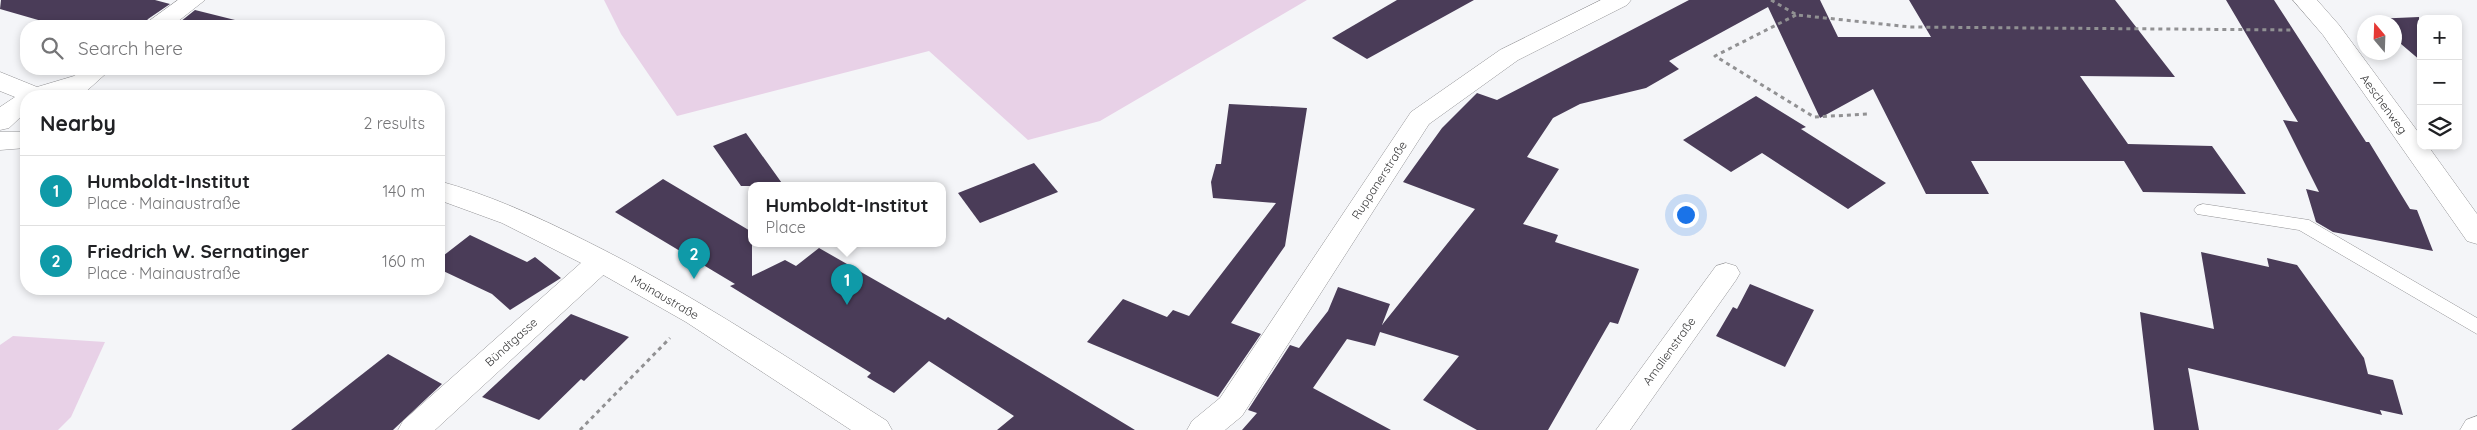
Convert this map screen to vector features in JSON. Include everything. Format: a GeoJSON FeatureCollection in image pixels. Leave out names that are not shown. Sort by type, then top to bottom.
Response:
{"type":"FeatureCollection","features":[{"type":"Feature","properties":{"kind":"street"},"geometry":{"type":"LineString","coordinates":[[165,20],[192,0]]}},
{"type":"Feature","properties":{"kind":"street","name":"Ruppanerstraße"},"geometry":{"type":"LineString","coordinates":[[1203,430],[1231,407],[1420,118],[1509,55],[1619,0]]}},
{"type":"Feature","properties":{"kind":"street","name":"Aeschenweg"},"geometry":{"type":"LineString","coordinates":[[2306,0],[2331,30],[2477,234]]}},
{"type":"Feature","properties":{"kind":"street"},"geometry":{"type":"LineString","coordinates":[[72,90],[91,75]]}},
{"type":"Feature","properties":{"kind":"street"},"geometry":{"type":"LineString","coordinates":[[0,80],[20,91]]}},
{"type":"Feature","properties":{"kind":"street"},"geometry":{"type":"LineString","coordinates":[[0,122],[12,109],[20,104]]}},
{"type":"Feature","properties":{"kind":"street"},"geometry":{"type":"LineString","coordinates":[[0,141],[20,140]]}},
{"type":"Feature","properties":{"kind":"street","name":"Mainaustraße"},"geometry":{"type":"LineString","coordinates":[[445,192],[512,216],[601,261],[696,314],[876,430]]}},
{"type":"Feature","properties":{"kind":"street","name":"Bündtgasse"},"geometry":{"type":"LineString","coordinates":[[423,428],[601,261]]}},
{"type":"Feature","properties":{"kind":"street","name":"Amalienstraße"},"geometry":{"type":"LineString","coordinates":[[1612,430],[1726,273]]}},
{"type":"Feature","properties":{"kind":"lane"},"geometry":{"type":"LineString","coordinates":[[2203,210],[2303,224],[2477,327]]}},
{"type":"Feature","properties":{"kind":"path"},"geometry":{"type":"LineString","coordinates":[[1772,0],[1797,15],[1910,27],[2331,30]]}},
{"type":"Feature","properties":{"kind":"path"},"geometry":{"type":"LineString","coordinates":[[1797,15],[1715,56],[1814,117],[1869,114]]}},
{"type":"Feature","properties":{"kind":"path"},"geometry":{"type":"LineString","coordinates":[[580,430],[696,314]]}},
{"type":"Feature","properties":{"kind":"shaded area"},"geometry":{"type":"Polygon","coordinates":[[[604,0],[1307,0],[1100,121],[1028,140],[929,51],[677,116],[621,34],[604,0]]]}},
{"type":"Feature","properties":{"kind":"shaded area"},"geometry":{"type":"Polygon","coordinates":[[[13,336],[105,342],[71,417],[58,430],[0,430],[0,345],[13,336]]]}},
{"type":"Feature","properties":{"kind":"building"},"geometry":{"type":"Polygon","coordinates":[[[1,0],[155,0],[170,4],[147,20],[38,20],[0,9],[1,0]]]}},
{"type":"Feature","properties":{"kind":"building"},"geometry":{"type":"Polygon","coordinates":[[[1397,0],[1474,0],[1367,59],[1332,38],[1397,0]]]}},
{"type":"Feature","properties":{"kind":"building"},"geometry":{"type":"Polygon","coordinates":[[[1689,0],[1820,0],[1838,37],[1931,37],[1909,0],[2115,0],[2175,77],[2080,76],[2128,144],[2212,146],[2246,194],[2143,192],[2124,161],[1971,161],[1989,194],[1926,194],[1873,89],[1820,118],[1768,7],[1669,61],[1679,69],[1646,88],[1580,104],[1553,118],[1527,157],[1559,169],[1523,224],[1558,235],[1555,242],[1639,269],[1618,324],[1610,322],[1548,430],[1477,430],[1423,400],[1459,356],[1380,332],[1375,346],[1347,339],[1313,388],[1391,430],[1242,430],[1257,413],[1248,410],[1290,345],[1299,348],[1328,311],[1338,287],[1390,304],[1382,325],[1475,209],[1403,182],[1442,128],[1477,93],[1497,100],[1689,0]]]}},
{"type":"Feature","properties":{"kind":"building"},"geometry":{"type":"Polygon","coordinates":[[[2226,0],[2274,0],[2366,142],[2369,142],[2410,209],[2417,210],[2433,251],[2333,232],[2316,222],[2306,189],[2319,192],[2283,120],[2298,122],[2226,0]]]}},
{"type":"Feature","properties":{"kind":"building"},"geometry":{"type":"Polygon","coordinates":[[[195,10],[235,20],[182,20],[195,10]]]}},
{"type":"Feature","properties":{"kind":"building"},"geometry":{"type":"Polygon","coordinates":[[[2417,17],[2417,58],[2402,45],[2402,18],[2417,17]]]}},
{"type":"Feature","properties":{"kind":"building"},"geometry":{"type":"Polygon","coordinates":[[[1756,96],[1806,127],[1801,129],[1886,183],[1848,209],[1762,153],[1731,172],[1683,140],[1756,96]]]}},
{"type":"Feature","properties":{"kind":"building"},"geometry":{"type":"Polygon","coordinates":[[[1229,104],[1307,108],[1285,246],[1231,323],[1261,334],[1218,397],[1087,342],[1123,299],[1167,317],[1173,310],[1189,316],[1276,203],[1213,198],[1211,182],[1216,164],[1221,164],[1229,104]]]}},
{"type":"Feature","properties":{"kind":"building"},"geometry":{"type":"Polygon","coordinates":[[[746,133],[781,182],[748,182],[748,186],[741,186],[713,146],[746,133]]]}},
{"type":"Feature","properties":{"kind":"building"},"geometry":{"type":"Polygon","coordinates":[[[1034,163],[1058,192],[980,223],[958,193],[1034,163]]]}},
{"type":"Feature","properties":{"kind":"building"},"geometry":{"type":"Polygon","coordinates":[[[663,179],[748,230],[748,247],[752,247],[752,276],[785,260],[796,266],[819,248],[945,320],[948,317],[1135,430],[997,430],[1014,416],[929,361],[894,393],[867,377],[871,373],[730,286],[735,284],[615,212],[663,179]]]}},
{"type":"Feature","properties":{"kind":"building"},"geometry":{"type":"Polygon","coordinates":[[[470,235],[527,262],[535,257],[561,278],[510,310],[492,294],[445,272],[445,254],[470,235]]]}},
{"type":"Feature","properties":{"kind":"building"},"geometry":{"type":"Polygon","coordinates":[[[2201,252],[2269,267],[2267,258],[2297,265],[2364,358],[2368,374],[2393,380],[2403,415],[2380,410],[2382,415],[2188,368],[2199,430],[2154,430],[2140,312],[2214,329],[2201,252]]]}},
{"type":"Feature","properties":{"kind":"building"},"geometry":{"type":"Polygon","coordinates":[[[1750,284],[1814,310],[1785,367],[1716,336],[1733,307],[1737,309],[1750,284]]]}},
{"type":"Feature","properties":{"kind":"building"},"geometry":{"type":"Polygon","coordinates":[[[571,314],[629,337],[584,381],[581,379],[539,420],[482,397],[571,314]]]}},
{"type":"Feature","properties":{"kind":"building"},"geometry":{"type":"Polygon","coordinates":[[[388,354],[442,384],[393,430],[291,430],[388,354]]]}},
{"type":"Feature","properties":{"kind":"place","name":"Friedrich W. Sernatinger"},"geometry":{"type":"Point","coordinates":[694,279]}},
{"type":"Feature","properties":{"kind":"place","name":"Humboldt-Institut"},"geometry":{"type":"Point","coordinates":[847,305]}}]}
